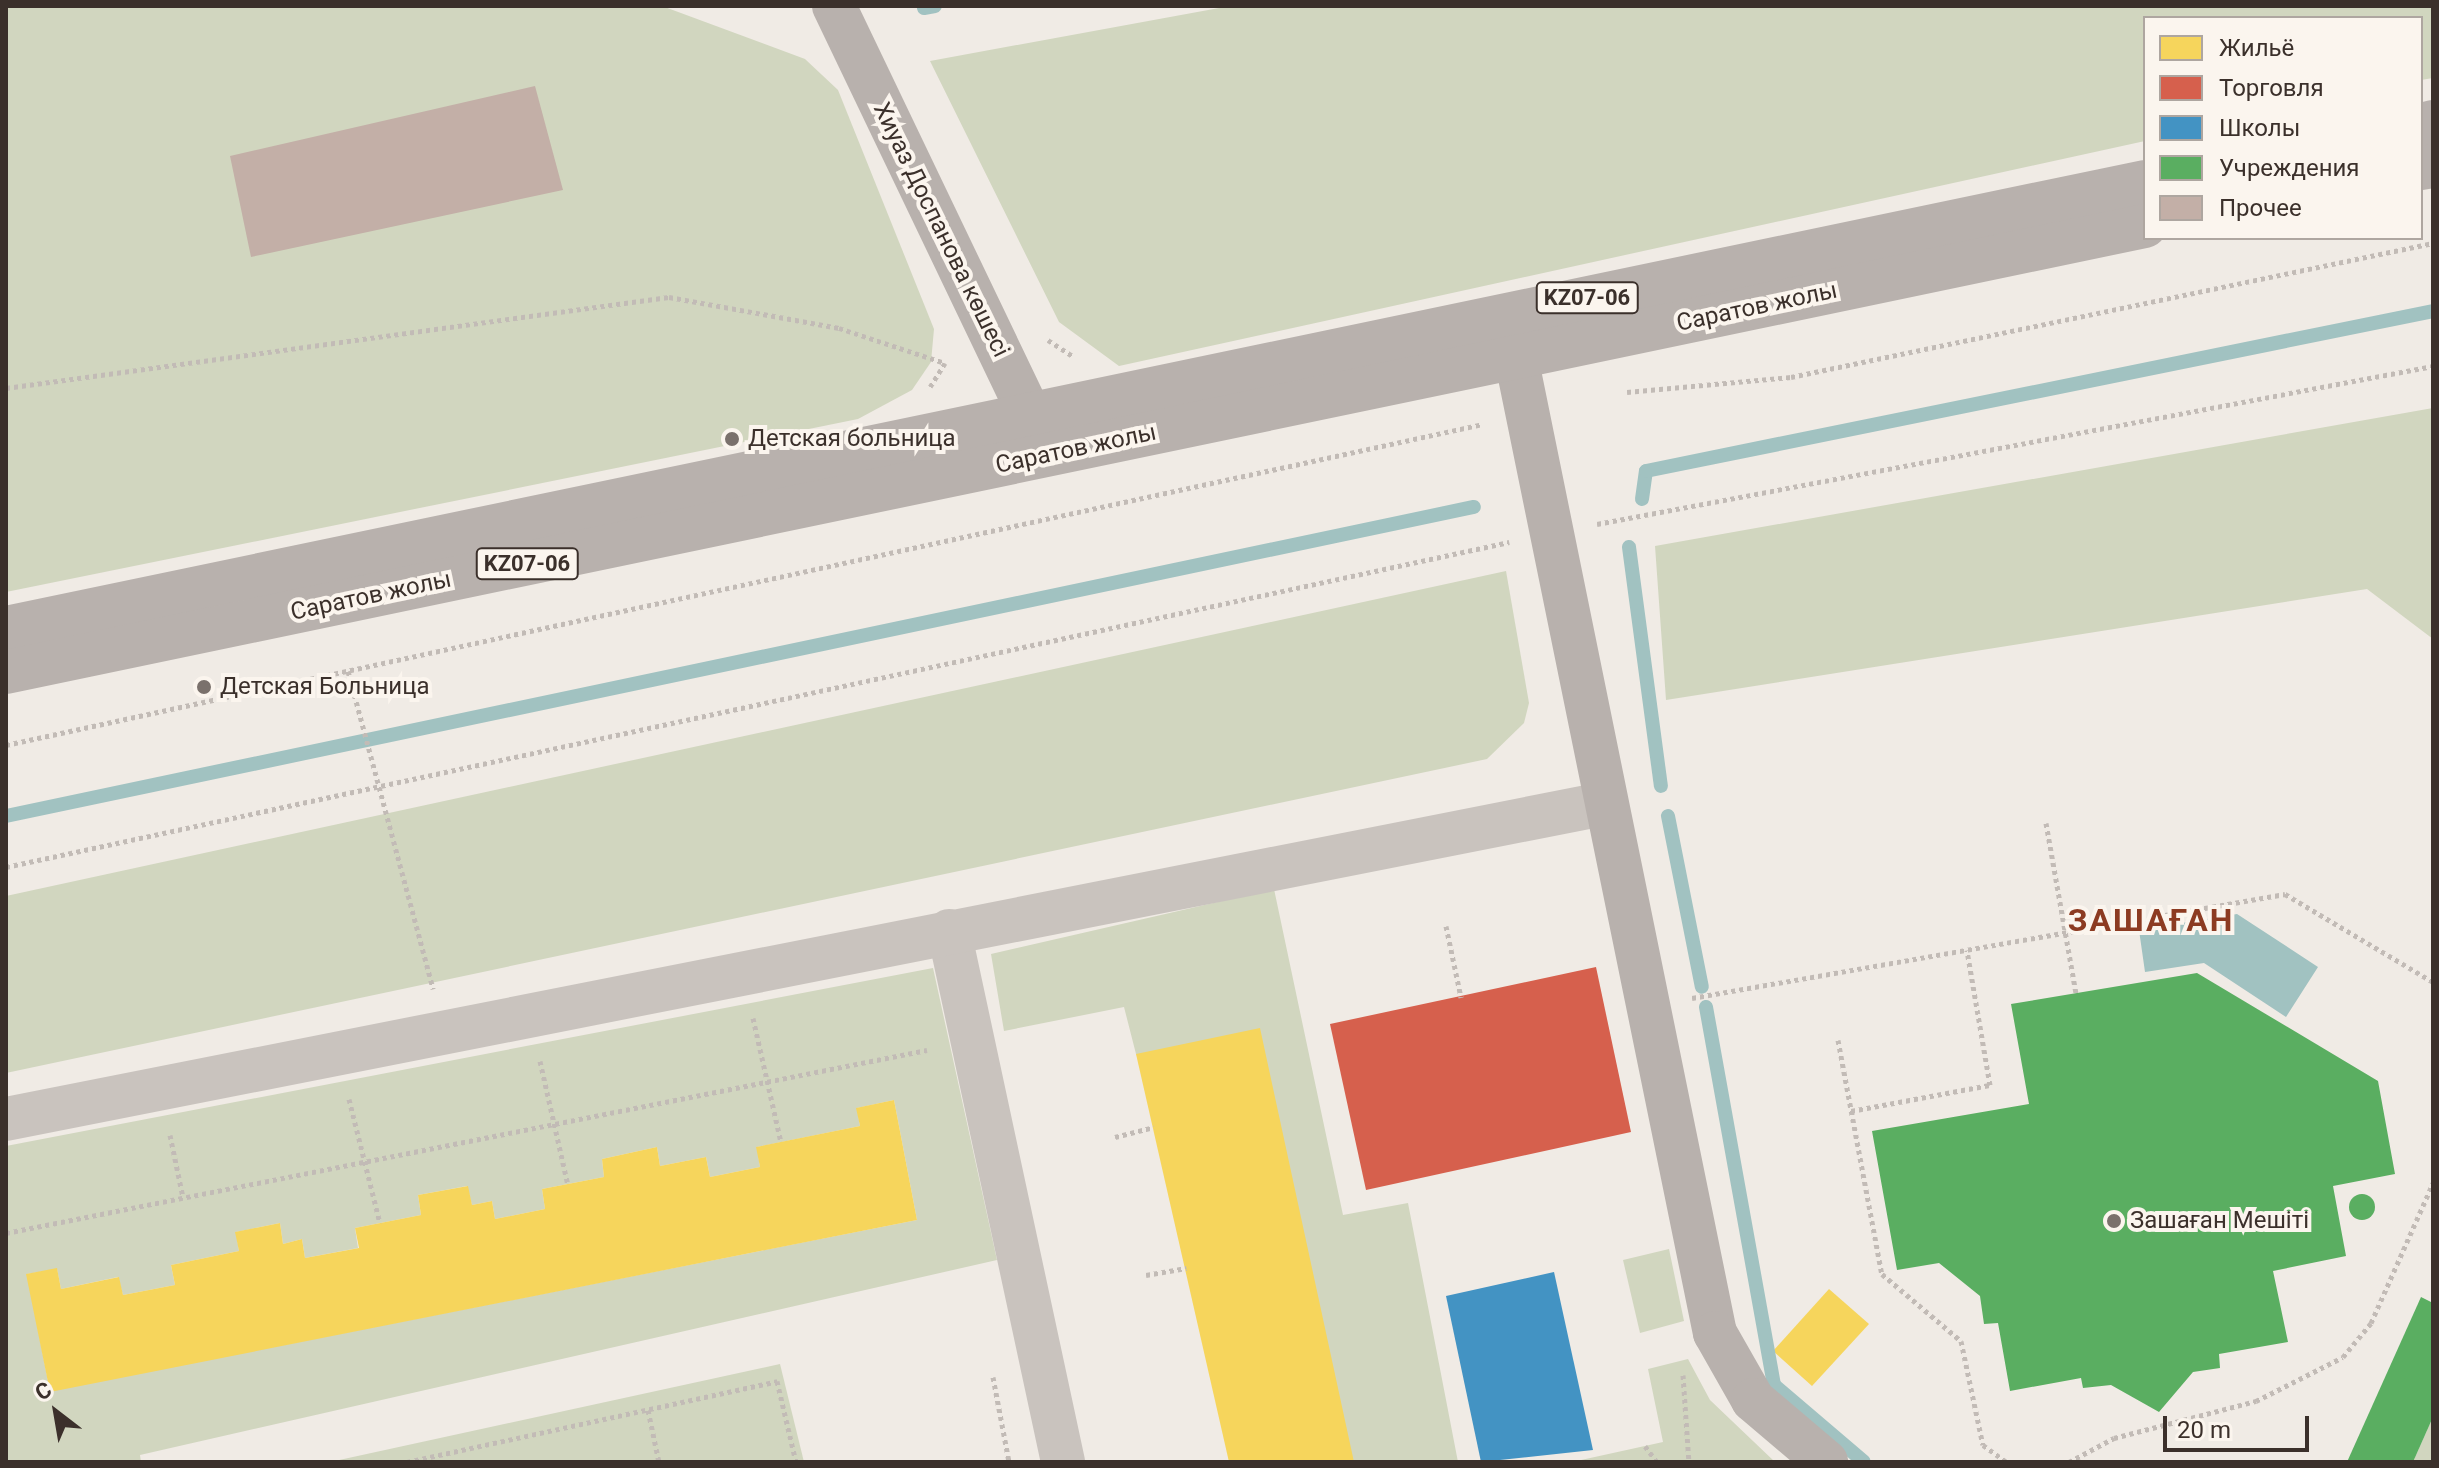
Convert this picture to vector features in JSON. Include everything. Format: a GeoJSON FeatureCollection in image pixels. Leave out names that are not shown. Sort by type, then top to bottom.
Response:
{"type":"FeatureCollection","features":[{"type":"Feature","properties":{"kind":"main road","name":"Хиуаз Доспанова көшесі"},"geometry":{"type":"LineString","coordinates":[[834,6],[1049,455]]}},
{"type":"Feature","properties":{"kind":"main road","name":"Саратов жолы"},"geometry":{"type":"LineString","coordinates":[[6,628],[2143,182]]}},
{"type":"Feature","properties":{"kind":"main road","name":"Саратов жолы"},"geometry":{"type":"LineString","coordinates":[[6,672],[2143,226]]}},
{"type":"Feature","properties":{"kind":"main road"},"geometry":{"type":"LineString","coordinates":[[1516,357],[1602,804],[1721,1351],[1753,1400],[1826,1462]]}},
{"type":"Feature","properties":{"kind":"street"},"geometry":{"type":"LineString","coordinates":[[6,1119],[1602,804]]}},
{"type":"Feature","properties":{"kind":"street"},"geometry":{"type":"LineString","coordinates":[[949,931],[1063,1462]]}},
{"type":"Feature","properties":{"kind":"path"},"geometry":{"type":"LineString","coordinates":[[1627,392],[1791,377],[2433,243]]}},
{"type":"Feature","properties":{"kind":"path"},"geometry":{"type":"LineString","coordinates":[[6,388],[669,297],[839,328],[945,363]]}},
{"type":"Feature","properties":{"kind":"path"},"geometry":{"type":"LineString","coordinates":[[6,867],[378,790],[1550,533],[2433,366]]}},
{"type":"Feature","properties":{"kind":"path"},"geometry":{"type":"LineString","coordinates":[[6,745],[1527,415]]}},
{"type":"Feature","properties":{"kind":"path"},"geometry":{"type":"LineString","coordinates":[[348,671],[446,1032]]}},
{"type":"Feature","properties":{"kind":"path"},"geometry":{"type":"LineString","coordinates":[[2046,823],[2076,993]]}},
{"type":"Feature","properties":{"kind":"path"},"geometry":{"type":"LineString","coordinates":[[1683,1000],[2285,894],[2433,982]]}},
{"type":"Feature","properties":{"kind":"path"},"geometry":{"type":"LineString","coordinates":[[1446,926],[1461,997]]}},
{"type":"Feature","properties":{"kind":"path"},"geometry":{"type":"LineString","coordinates":[[1851,1111],[1990,1085],[1967,950]]}},
{"type":"Feature","properties":{"kind":"path"},"geometry":{"type":"LineString","coordinates":[[743,973],[781,1142]]}},
{"type":"Feature","properties":{"kind":"path"},"geometry":{"type":"LineString","coordinates":[[530,1016],[568,1185]]}},
{"type":"Feature","properties":{"kind":"path"},"geometry":{"type":"LineString","coordinates":[[1838,1040],[1882,1274],[1961,1341],[1983,1445],[2006,1462]]}},
{"type":"Feature","properties":{"kind":"path"},"geometry":{"type":"LineString","coordinates":[[6,1233],[971,1041]]}},
{"type":"Feature","properties":{"kind":"path"},"geometry":{"type":"LineString","coordinates":[[338,1053],[380,1223]]}},
{"type":"Feature","properties":{"kind":"path"},"geometry":{"type":"LineString","coordinates":[[160,1089],[183,1197]]}},
{"type":"Feature","properties":{"kind":"path"},"geometry":{"type":"LineString","coordinates":[[1115,1137],[1154,1127]]}},
{"type":"Feature","properties":{"kind":"path"},"geometry":{"type":"LineString","coordinates":[[2069,1462],[2114,1438],[2256,1401],[2343,1357],[2371,1323],[2433,1183]]}},
{"type":"Feature","properties":{"kind":"path"},"geometry":{"type":"LineString","coordinates":[[1146,1275],[1186,1268]]}},
{"type":"Feature","properties":{"kind":"path"},"geometry":{"type":"LineString","coordinates":[[1688,1359],[1689,1462]]}},
{"type":"Feature","properties":{"kind":"path"},"geometry":{"type":"LineString","coordinates":[[407,1462],[437,1459],[777,1381],[796,1462]]}},
{"type":"Feature","properties":{"kind":"path"},"geometry":{"type":"LineString","coordinates":[[648,1410],[659,1462]]}},
{"type":"Feature","properties":{"kind":"path"},"geometry":{"type":"LineString","coordinates":[[1645,1446],[1657,1462]]}},
{"type":"Feature","properties":{"kind":"green space"},"geometry":{"type":"Polygon","coordinates":[[[6,6],[662,6],[805,59],[838,90],[934,329],[931,362],[912,390],[858,419],[6,592],[6,6]]]}},
{"type":"Feature","properties":{"kind":"green space"},"geometry":{"type":"Polygon","coordinates":[[[1230,6],[2433,6],[2433,78],[2423,80],[2423,16],[2143,16],[2143,141],[1119,366],[1059,322],[930,61],[1230,6]]]}},
{"type":"Feature","properties":{"kind":"green space"},"geometry":{"type":"Polygon","coordinates":[[[2433,408],[2433,639],[2367,589],[1666,700],[1655,546],[2433,408]]]}},
{"type":"Feature","properties":{"kind":"green space"},"geometry":{"type":"Polygon","coordinates":[[[1506,571],[1529,703],[1524,723],[1487,759],[6,1073],[6,896],[1506,571]]]}},
{"type":"Feature","properties":{"kind":"green space"},"geometry":{"type":"Polygon","coordinates":[[[1274,889],[1343,1215],[1408,1203],[1458,1462],[1354,1462],[1136,1054],[1124,1007],[1004,1031],[991,954],[1274,889]]]}},
{"type":"Feature","properties":{"kind":"green space"},"geometry":{"type":"Polygon","coordinates":[[[933,968],[997,1260],[140,1455],[141,1462],[6,1462],[6,1146],[933,968]],[[894,1100],[857,1108],[860,1126],[757,1147],[760,1167],[710,1177],[706,1157],[660,1166],[657,1147],[602,1159],[604,1177],[542,1189],[545,1209],[495,1219],[492,1201],[472,1205],[467,1186],[418,1195],[421,1215],[355,1228],[358,1248],[305,1258],[302,1239],[283,1244],[280,1223],[236,1232],[239,1251],[171,1265],[175,1285],[123,1295],[118,1277],[61,1289],[57,1269],[27,1274],[50,1391],[917,1220],[894,1100]]]}},
{"type":"Feature","properties":{"kind":"green space"},"geometry":{"type":"Polygon","coordinates":[[[1669,1249],[1684,1321],[1640,1333],[1623,1260],[1669,1249]]]}},
{"type":"Feature","properties":{"kind":"green space"},"geometry":{"type":"Polygon","coordinates":[[[1688,1359],[1710,1400],[1775,1462],[1572,1462],[1663,1442],[1648,1369],[1688,1359]]]}},
{"type":"Feature","properties":{"kind":"green space"},"geometry":{"type":"Polygon","coordinates":[[[780,1364],[804,1462],[330,1462],[780,1364]]]}},
{"type":"Feature","properties":{"kind":"green space"},"geometry":{"type":"Polygon","coordinates":[[[2433,1417],[2433,1462],[2413,1462],[2433,1417]]]}},
{"type":"Feature","properties":{"kind":"water"},"geometry":{"type":"Polygon","coordinates":[[[2237,914],[2318,967],[2286,1017],[2204,963],[2145,972],[2139,930],[2237,914]]]}},
{"type":"Feature","properties":{"kind":"building: Жильё"},"geometry":{"type":"Polygon","coordinates":[[[1260,1028],[1354,1462],[1229,1462],[1136,1054],[1260,1028]]]}},
{"type":"Feature","properties":{"kind":"building: Жильё"},"geometry":{"type":"Polygon","coordinates":[[[894,1100],[917,1220],[50,1392],[26,1274],[57,1268],[61,1289],[119,1277],[123,1295],[175,1285],[171,1265],[239,1251],[235,1232],[280,1223],[283,1244],[302,1239],[305,1258],[359,1248],[355,1228],[421,1215],[418,1195],[468,1186],[472,1205],[492,1201],[495,1219],[545,1209],[542,1189],[604,1177],[602,1159],[657,1147],[660,1166],[706,1157],[710,1177],[760,1167],[756,1147],[860,1126],[856,1108],[894,1100]]]}},
{"type":"Feature","properties":{"kind":"building: Жильё"},"geometry":{"type":"Polygon","coordinates":[[[1829,1289],[1869,1324],[1812,1386],[1773,1351],[1829,1289]]]}},
{"type":"Feature","properties":{"kind":"building: Торговля"},"geometry":{"type":"Polygon","coordinates":[[[1596,967],[1631,1132],[1366,1190],[1330,1024],[1596,967]]]}},
{"type":"Feature","properties":{"kind":"building: Школы"},"geometry":{"type":"Polygon","coordinates":[[[1554,1272],[1593,1450],[1481,1462],[1446,1296],[1554,1272]]]}},
{"type":"Feature","properties":{"kind":"building: Учреждения","name":"Зашаған Мешіті"},"geometry":{"type":"Polygon","coordinates":[[[2197,973],[2378,1081],[2395,1174],[2333,1186],[2346,1256],[2273,1271],[2288,1342],[2219,1354],[2220,1368],[2193,1372],[2159,1412],[2111,1385],[2083,1388],[2081,1378],[2010,1391],[1998,1323],[1984,1324],[1980,1296],[1939,1263],[1897,1270],[1872,1131],[2029,1104],[2011,1004],[2197,973]]]}},
{"type":"Feature","properties":{"kind":"building: Учреждения"},"geometry":{"type":"Polygon","coordinates":[[[2362,1194],[2371,1198],[2375,1207],[2371,1216],[2362,1220],[2353,1216],[2349,1207],[2353,1198],[2362,1194]]]}},
{"type":"Feature","properties":{"kind":"building: Учреждения"},"geometry":{"type":"Polygon","coordinates":[[[2421,1297],[2433,1303],[2433,1417],[2413,1462],[2347,1462],[2421,1297]]]}},
{"type":"Feature","properties":{"kind":"building: Прочее"},"geometry":{"type":"Polygon","coordinates":[[[535,86],[563,190],[251,257],[230,156],[535,86]]]}},
{"type":"Feature","properties":{"kind":"waterway"},"geometry":{"type":"LineString","coordinates":[[924,8],[935,6]]}},
{"type":"Feature","properties":{"kind":"waterway"},"geometry":{"type":"LineString","coordinates":[[1642,499],[1646,471],[2433,311]]}},
{"type":"Feature","properties":{"kind":"waterway"},"geometry":{"type":"LineString","coordinates":[[6,816],[1474,507]]}},
{"type":"Feature","properties":{"kind":"waterway"},"geometry":{"type":"LineString","coordinates":[[1629,547],[1661,786]]}},
{"type":"Feature","properties":{"kind":"waterway"},"geometry":{"type":"LineString","coordinates":[[1668,816],[1702,987]]}},
{"type":"Feature","properties":{"kind":"waterway"},"geometry":{"type":"LineString","coordinates":[[1706,1007],[1774,1385],[1864,1462]]}},
{"type":"Feature","properties":{"kind":"place","name":"Детская больница"},"geometry":{"type":"Point","coordinates":[732,439]}},
{"type":"Feature","properties":{"kind":"place","name":"Детская Больница"},"geometry":{"type":"Point","coordinates":[204,687]}},
{"type":"Feature","properties":{"kind":"place","name":"Зашаған Мешіті"},"geometry":{"type":"Point","coordinates":[2114,1221]}},
{"type":"Feature","properties":{"kind":"district","name":"ЗАШАҒАН"},"geometry":{"type":"Point","coordinates":[2151,920]}}]}
